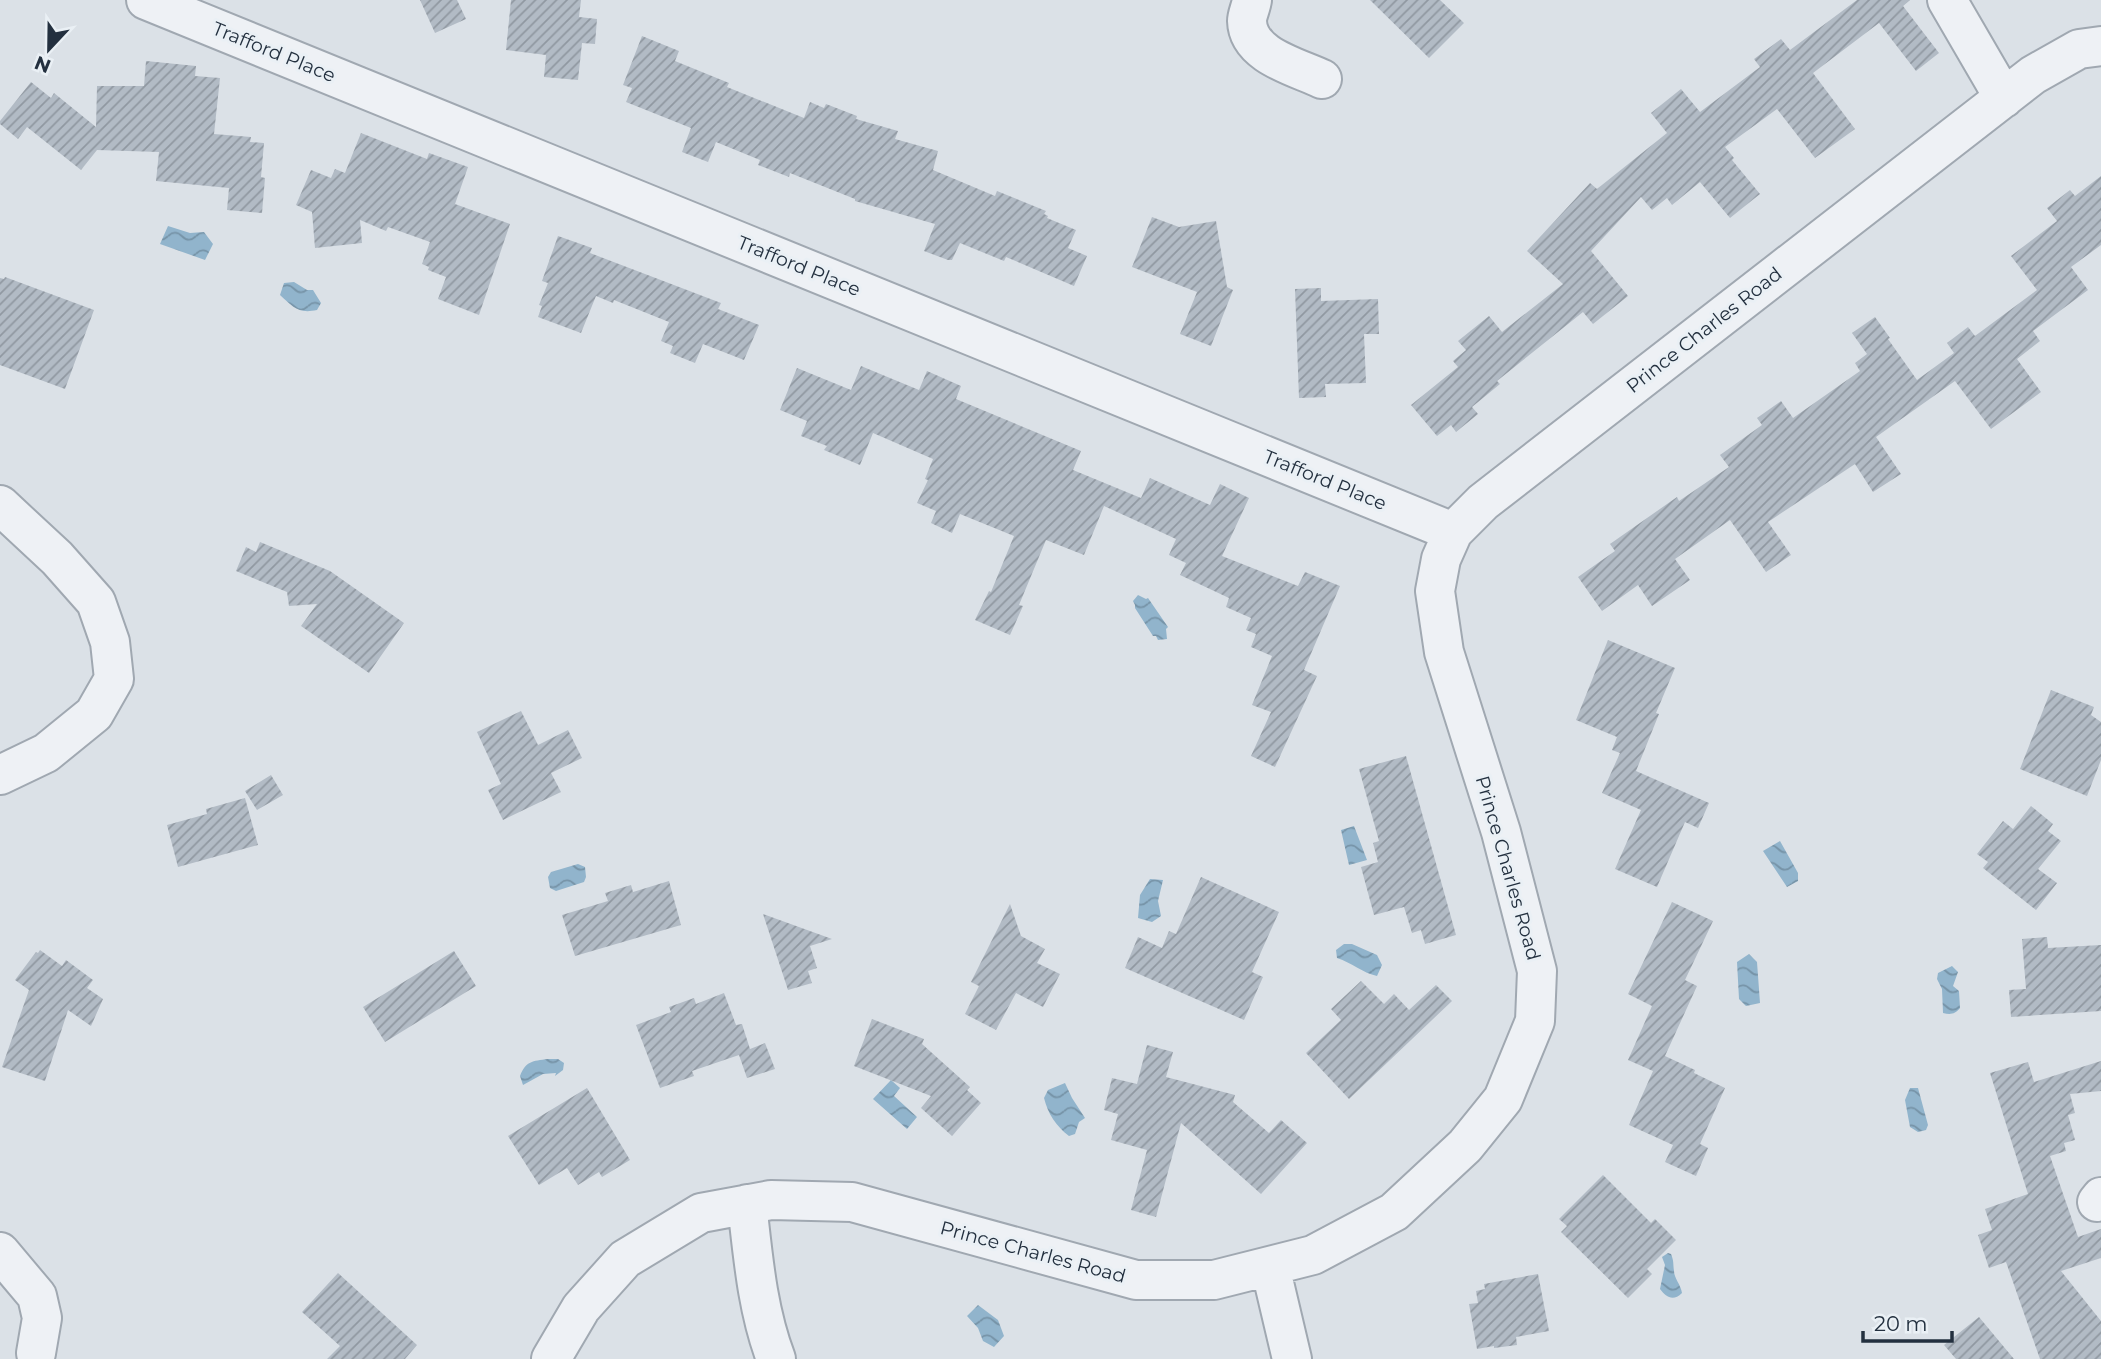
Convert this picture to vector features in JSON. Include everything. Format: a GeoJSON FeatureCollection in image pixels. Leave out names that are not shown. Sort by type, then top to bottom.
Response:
{"type":"FeatureCollection","features":[{"type":"Feature","properties":{"kind":"street","name":"Trafford Place"},"geometry":{"type":"LineString","coordinates":[[146,0],[1453,532]]}},
{"type":"Feature","properties":{"kind":"street"},"geometry":{"type":"LineString","coordinates":[[1252,0],[1247,20],[1249,32],[1257,46],[1275,58],[1322,79]]}},
{"type":"Feature","properties":{"kind":"street"},"geometry":{"type":"LineString","coordinates":[[1947,0],[2004,98]]}},
{"type":"Feature","properties":{"kind":"street","name":"Prince Charles Road"},"geometry":{"type":"LineString","coordinates":[[551,1359],[581,1308],[625,1259],[701,1213],[747,1204],[771,1200],[852,1202],[1136,1280],[1214,1280],[1313,1255],[1394,1212],[1465,1146],[1503,1099],[1535,1021],[1537,971],[1501,832],[1444,652],[1434,592],[1441,559],[1453,532],[1483,502],[2033,75],[2080,49],[2101,46]]}},
{"type":"Feature","properties":{"kind":"street"},"geometry":{"type":"LineString","coordinates":[[0,505],[57,558],[96,602],[110,642],[114,679],[94,714],[46,753],[0,775]]}},
{"type":"Feature","properties":{"kind":"street"},"geometry":{"type":"LineString","coordinates":[[747,1204],[758,1293],[767,1335],[776,1359]]}},
{"type":"Feature","properties":{"kind":"street"},"geometry":{"type":"LineString","coordinates":[[0,1252],[37,1296],[42,1318],[36,1353]]}},
{"type":"Feature","properties":{"kind":"street"},"geometry":{"type":"LineString","coordinates":[[1270,1266],[1292,1359]]}},
{"type":"Feature","properties":{"kind":"water"},"geometry":{"type":"Polygon","coordinates":[[[168,226],[190,233],[204,232],[213,244],[205,260],[160,244],[168,226]]]}},
{"type":"Feature","properties":{"kind":"water"},"geometry":{"type":"Polygon","coordinates":[[[294,282],[307,290],[313,290],[321,303],[317,310],[300,310],[280,295],[284,283],[294,282]]]}},
{"type":"Feature","properties":{"kind":"water"},"geometry":{"type":"Polygon","coordinates":[[[1138,595],[1148,598],[1168,627],[1167,639],[1158,640],[1153,636],[1135,608],[1133,601],[1138,595]]]}},
{"type":"Feature","properties":{"kind":"water"},"geometry":{"type":"Polygon","coordinates":[[[1354,826],[1367,860],[1349,865],[1341,830],[1354,826]]]}},
{"type":"Feature","properties":{"kind":"water"},"geometry":{"type":"Polygon","coordinates":[[[1780,841],[1798,873],[1798,881],[1787,887],[1763,851],[1780,841]]]}},
{"type":"Feature","properties":{"kind":"water"},"geometry":{"type":"Polygon","coordinates":[[[578,864],[585,867],[584,882],[556,891],[550,888],[548,877],[551,872],[578,864]]]}},
{"type":"Feature","properties":{"kind":"water"},"geometry":{"type":"Polygon","coordinates":[[[1150,879],[1163,880],[1158,901],[1161,916],[1152,922],[1138,918],[1140,895],[1150,879]]]}},
{"type":"Feature","properties":{"kind":"water"},"geometry":{"type":"Polygon","coordinates":[[[1344,944],[1352,944],[1377,955],[1382,965],[1377,976],[1337,958],[1336,950],[1344,944]]]}},
{"type":"Feature","properties":{"kind":"water"},"geometry":{"type":"Polygon","coordinates":[[[1749,954],[1757,962],[1760,1003],[1746,1006],[1739,999],[1737,962],[1749,954]]]}},
{"type":"Feature","properties":{"kind":"water"},"geometry":{"type":"Polygon","coordinates":[[[1952,966],[1958,972],[1953,986],[1959,991],[1960,1008],[1955,1013],[1948,1014],[1943,1013],[1942,989],[1937,979],[1938,973],[1952,966]]]}},
{"type":"Feature","properties":{"kind":"water"},"geometry":{"type":"Polygon","coordinates":[[[558,1059],[564,1063],[563,1070],[555,1076],[556,1073],[543,1074],[523,1085],[520,1076],[527,1065],[558,1059]]]}},
{"type":"Feature","properties":{"kind":"water"},"geometry":{"type":"Polygon","coordinates":[[[891,1080],[900,1088],[894,1096],[917,1117],[907,1129],[873,1099],[891,1080]]]}},
{"type":"Feature","properties":{"kind":"water"},"geometry":{"type":"Polygon","coordinates":[[[1065,1083],[1085,1118],[1079,1122],[1075,1134],[1069,1136],[1053,1119],[1044,1098],[1048,1090],[1065,1083]]]}},
{"type":"Feature","properties":{"kind":"water"},"geometry":{"type":"Polygon","coordinates":[[[1910,1088],[1918,1088],[1928,1125],[1926,1130],[1918,1132],[1910,1127],[1905,1100],[1910,1088]]]}},
{"type":"Feature","properties":{"kind":"water"},"geometry":{"type":"Polygon","coordinates":[[[1668,1253],[1672,1256],[1674,1274],[1682,1293],[1673,1298],[1660,1289],[1665,1265],[1662,1257],[1668,1253]]]}},
{"type":"Feature","properties":{"kind":"water"},"geometry":{"type":"Polygon","coordinates":[[[978,1305],[998,1320],[1004,1336],[994,1347],[983,1341],[978,1328],[967,1316],[978,1305]]]}},
{"type":"Feature","properties":{"kind":"building"},"geometry":{"type":"Polygon","coordinates":[[[420,0],[457,0],[466,19],[435,33],[420,0]]]}},
{"type":"Feature","properties":{"kind":"building"},"geometry":{"type":"Polygon","coordinates":[[[511,0],[581,0],[579,17],[597,19],[595,44],[582,43],[578,80],[544,77],[546,55],[506,50],[511,0]]]}},
{"type":"Feature","properties":{"kind":"building"},"geometry":{"type":"Polygon","coordinates":[[[1370,0],[1440,0],[1464,23],[1429,58],[1370,0]]]}},
{"type":"Feature","properties":{"kind":"building"},"geometry":{"type":"Polygon","coordinates":[[[1857,0],[1910,0],[1903,6],[1939,53],[1916,71],[1879,23],[1813,73],[1855,129],[1815,158],[1777,109],[1725,147],[1734,158],[1732,160],[1760,194],[1730,218],[1700,182],[1672,205],[1667,198],[1652,210],[1641,197],[1591,251],[1628,296],[1593,324],[1583,312],[1497,381],[1500,384],[1472,407],[1478,414],[1456,432],[1451,425],[1437,436],[1411,405],[1458,367],[1453,361],[1466,350],[1458,341],[1489,316],[1502,332],[1563,284],[1527,251],[1590,183],[1597,189],[1667,133],[1651,113],[1681,89],[1700,112],[1760,67],[1754,59],[1781,39],[1790,50],[1857,0]]]}},
{"type":"Feature","properties":{"kind":"building"},"geometry":{"type":"Polygon","coordinates":[[[642,36],[679,51],[675,61],[729,83],[727,87],[804,118],[810,102],[824,108],[826,104],[857,116],[856,119],[898,131],[895,139],[938,151],[933,170],[995,196],[997,191],[1046,211],[1044,214],[1047,218],[1076,230],[1068,248],[1087,256],[1074,286],[1006,257],[1004,261],[960,243],[952,260],[924,251],[935,224],[855,201],[790,173],[789,177],[758,165],[760,160],[716,142],[708,162],[682,152],[691,128],[626,102],[632,88],[623,85],[642,36]]]}},
{"type":"Feature","properties":{"kind":"building"},"geometry":{"type":"Polygon","coordinates":[[[146,61],[196,66],[195,76],[220,78],[214,134],[251,137],[250,142],[264,143],[262,213],[227,210],[229,188],[156,181],[159,152],[97,150],[81,170],[27,127],[18,139],[0,124],[31,82],[51,98],[54,93],[96,127],[97,86],[144,86],[146,61]]]}},
{"type":"Feature","properties":{"kind":"building"},"geometry":{"type":"Polygon","coordinates":[[[361,133],[427,159],[429,153],[468,167],[455,204],[510,224],[479,315],[438,299],[446,277],[428,270],[429,267],[422,264],[430,242],[388,227],[386,231],[360,220],[362,243],[315,248],[312,212],[296,205],[311,170],[331,178],[335,169],[345,173],[361,133]]]}},
{"type":"Feature","properties":{"kind":"building"},"geometry":{"type":"Polygon","coordinates":[[[2101,176],[2101,245],[2071,267],[2088,290],[2033,331],[2040,341],[2017,359],[2041,392],[1991,429],[1955,381],[1876,437],[1901,474],[1873,492],[1855,464],[1768,522],[1791,555],[1766,572],[1730,520],[1675,559],[1690,580],[1652,606],[1638,585],[1602,611],[1578,577],[1615,551],[1610,544],[1677,497],[1679,501],[1729,467],[1720,455],[1762,425],[1757,418],[1781,401],[1793,418],[1860,371],[1855,363],[1867,354],[1852,333],[1875,317],[1917,380],[1954,353],[1947,343],[1968,327],[1975,336],[2037,290],[2011,256],[2057,221],[2047,208],[2070,190],[2075,196],[2101,176]]]}},
{"type":"Feature","properties":{"kind":"building"},"geometry":{"type":"Polygon","coordinates":[[[1152,217],[1179,227],[1216,221],[1227,287],[1233,290],[1211,346],[1180,334],[1197,292],[1132,267],[1152,217]]]}},
{"type":"Feature","properties":{"kind":"building"},"geometry":{"type":"Polygon","coordinates":[[[558,236],[592,248],[590,253],[721,303],[718,309],[759,325],[744,360],[703,344],[695,363],[670,353],[673,346],[661,341],[669,322],[614,300],[613,303],[596,296],[581,333],[538,317],[542,306],[539,305],[548,283],[542,281],[558,236]]]}},
{"type":"Feature","properties":{"kind":"building"},"geometry":{"type":"Polygon","coordinates":[[[5,277],[94,310],[65,389],[0,365],[0,278],[5,277]]]}},
{"type":"Feature","properties":{"kind":"building"},"geometry":{"type":"Polygon","coordinates":[[[1321,288],[1321,301],[1378,299],[1379,334],[1364,334],[1366,383],[1325,384],[1326,397],[1299,398],[1295,289],[1321,288]]]}},
{"type":"Feature","properties":{"kind":"building"},"geometry":{"type":"Polygon","coordinates":[[[861,366],[919,390],[927,371],[961,386],[956,399],[1081,451],[1073,470],[1141,498],[1150,478],[1210,505],[1220,484],[1249,498],[1222,556],[1298,586],[1305,572],[1340,586],[1304,670],[1317,676],[1275,767],[1251,756],[1271,712],[1252,705],[1272,656],[1251,647],[1256,634],[1246,630],[1251,618],[1226,607],[1229,598],[1180,575],[1186,563],[1169,555],[1176,539],[1104,506],[1084,555],[1046,540],[1019,605],[1023,606],[1010,635],[975,620],[989,591],[991,592],[1014,536],[960,514],[952,533],[931,523],[936,511],[917,503],[928,480],[925,479],[933,459],[873,433],[860,465],[824,450],[827,446],[801,436],[807,421],[780,410],[797,368],[851,390],[861,366]]]}},
{"type":"Feature","properties":{"kind":"building"},"geometry":{"type":"Polygon","coordinates":[[[260,542],[330,571],[404,623],[369,673],[301,626],[317,604],[289,606],[287,592],[236,571],[246,547],[256,552],[260,542]]]}},
{"type":"Feature","properties":{"kind":"building"},"geometry":{"type":"Polygon","coordinates":[[[1608,640],[1675,668],[1636,771],[1709,803],[1698,828],[1685,822],[1657,887],[1615,869],[1641,810],[1602,793],[1620,753],[1612,750],[1617,737],[1576,720],[1608,640]]]}},
{"type":"Feature","properties":{"kind":"building"},"geometry":{"type":"Polygon","coordinates":[[[2051,690],[2094,707],[2091,715],[2101,722],[2101,760],[2087,796],[2020,769],[2051,690]]]}},
{"type":"Feature","properties":{"kind":"building"},"geometry":{"type":"Polygon","coordinates":[[[521,711],[538,745],[568,730],[582,758],[551,773],[561,792],[503,820],[488,790],[501,784],[477,732],[521,711]]]}},
{"type":"Feature","properties":{"kind":"building"},"geometry":{"type":"Polygon","coordinates":[[[1406,756],[1456,935],[1425,944],[1421,930],[1412,933],[1404,907],[1374,915],[1361,867],[1378,862],[1373,843],[1379,841],[1359,769],[1406,756]]]}},
{"type":"Feature","properties":{"kind":"building"},"geometry":{"type":"Polygon","coordinates":[[[271,775],[283,795],[257,810],[245,791],[271,775]]]}},
{"type":"Feature","properties":{"kind":"building"},"geometry":{"type":"Polygon","coordinates":[[[245,798],[258,845],[178,867],[167,825],[207,814],[206,809],[245,798]]]}},
{"type":"Feature","properties":{"kind":"building"},"geometry":{"type":"Polygon","coordinates":[[[2031,806],[2053,824],[2048,831],[2061,841],[2038,869],[2057,883],[2036,910],[1983,868],[1988,862],[1977,854],[2003,821],[2013,829],[2031,806]]]}},
{"type":"Feature","properties":{"kind":"building"},"geometry":{"type":"Polygon","coordinates":[[[1201,877],[1279,912],[1252,972],[1263,977],[1244,1020],[1125,968],[1138,937],[1162,948],[1169,931],[1176,934],[1201,877]]]}},
{"type":"Feature","properties":{"kind":"building"},"geometry":{"type":"Polygon","coordinates":[[[669,881],[681,925],[575,956],[562,915],[608,901],[605,893],[631,885],[633,892],[669,881]]]}},
{"type":"Feature","properties":{"kind":"building"},"geometry":{"type":"Polygon","coordinates":[[[1672,902],[1713,921],[1685,980],[1697,986],[1665,1056],[1725,1088],[1700,1144],[1708,1148],[1696,1176],[1665,1162],[1673,1145],[1629,1125],[1653,1071],[1628,1060],[1652,1006],[1628,994],[1672,902]]]}},
{"type":"Feature","properties":{"kind":"building"},"geometry":{"type":"Polygon","coordinates":[[[1010,904],[1021,936],[1045,949],[1037,963],[1060,974],[1043,1007],[1016,993],[996,1030],[965,1014],[979,986],[971,982],[1010,904]]]}},
{"type":"Feature","properties":{"kind":"building"},"geometry":{"type":"Polygon","coordinates":[[[763,914],[832,939],[810,946],[817,968],[808,971],[812,983],[788,990],[763,914]]]}},
{"type":"Feature","properties":{"kind":"building"},"geometry":{"type":"Polygon","coordinates":[[[2047,937],[2048,948],[2101,945],[2101,1011],[2011,1017],[2009,990],[2026,989],[2022,939],[2047,937]]]}},
{"type":"Feature","properties":{"kind":"building"},"geometry":{"type":"Polygon","coordinates":[[[40,950],[62,966],[66,960],[93,980],[87,988],[103,999],[91,1026],[68,1010],[45,1081],[2,1067],[29,990],[15,980],[40,950]]]}},
{"type":"Feature","properties":{"kind":"building"},"geometry":{"type":"Polygon","coordinates":[[[454,951],[476,986],[385,1042],[363,1007],[454,951]]]}},
{"type":"Feature","properties":{"kind":"building"},"geometry":{"type":"Polygon","coordinates":[[[1361,981],[1384,1004],[1394,994],[1409,1010],[1436,985],[1452,1001],[1349,1099],[1306,1053],[1341,1020],[1331,1009],[1361,981]]]}},
{"type":"Feature","properties":{"kind":"building"},"geometry":{"type":"Polygon","coordinates":[[[724,993],[736,1025],[742,1024],[750,1049],[765,1043],[775,1069],[747,1078],[739,1055],[692,1071],[694,1076],[660,1088],[636,1025],[671,1012],[669,1007],[694,998],[696,1004],[724,993]]]}},
{"type":"Feature","properties":{"kind":"building"},"geometry":{"type":"Polygon","coordinates":[[[872,1019],[924,1039],[922,1044],[970,1087],[967,1090],[981,1103],[952,1136],[921,1108],[931,1096],[854,1066],[872,1019]]]}},
{"type":"Feature","properties":{"kind":"building"},"geometry":{"type":"Polygon","coordinates":[[[1147,1045],[1173,1052],[1166,1077],[1235,1095],[1233,1102],[1269,1133],[1281,1120],[1307,1143],[1261,1194],[1181,1123],[1156,1217],[1131,1210],[1147,1150],[1111,1140],[1118,1114],[1104,1110],[1112,1078],[1137,1084],[1147,1045]]]}},
{"type":"Feature","properties":{"kind":"building"},"geometry":{"type":"Polygon","coordinates":[[[2101,1061],[2101,1091],[2070,1094],[2075,1113],[2068,1115],[2075,1140],[2064,1143],[2066,1151],[2050,1156],[2078,1237],[2101,1229],[2101,1258],[2061,1271],[2101,1321],[2101,1359],[2040,1359],[2006,1262],[1989,1268],[1978,1235],[1992,1230],[1985,1209],[2028,1194],[1990,1073],[2028,1062],[2034,1082],[2101,1061]]]}},
{"type":"Feature","properties":{"kind":"building"},"geometry":{"type":"Polygon","coordinates":[[[587,1088],[630,1160],[602,1177],[599,1172],[578,1185],[567,1168],[539,1185],[508,1136],[587,1088]]]}},
{"type":"Feature","properties":{"kind":"building"},"geometry":{"type":"Polygon","coordinates":[[[1603,1175],[1651,1223],[1655,1219],[1676,1240],[1647,1269],[1652,1274],[1628,1298],[1561,1232],[1567,1226],[1559,1219],[1603,1175]]]}},
{"type":"Feature","properties":{"kind":"building"},"geometry":{"type":"Polygon","coordinates":[[[338,1273],[417,1345],[405,1359],[327,1359],[340,1346],[302,1312],[338,1273]]]}},
{"type":"Feature","properties":{"kind":"building"},"geometry":{"type":"Polygon","coordinates":[[[1538,1274],[1549,1331],[1516,1337],[1517,1345],[1477,1349],[1469,1304],[1478,1303],[1476,1291],[1485,1289],[1484,1284],[1538,1274]]]}},
{"type":"Feature","properties":{"kind":"building"},"geometry":{"type":"Polygon","coordinates":[[[1979,1317],[2014,1359],[1956,1359],[1944,1345],[1979,1317]]]}}]}
